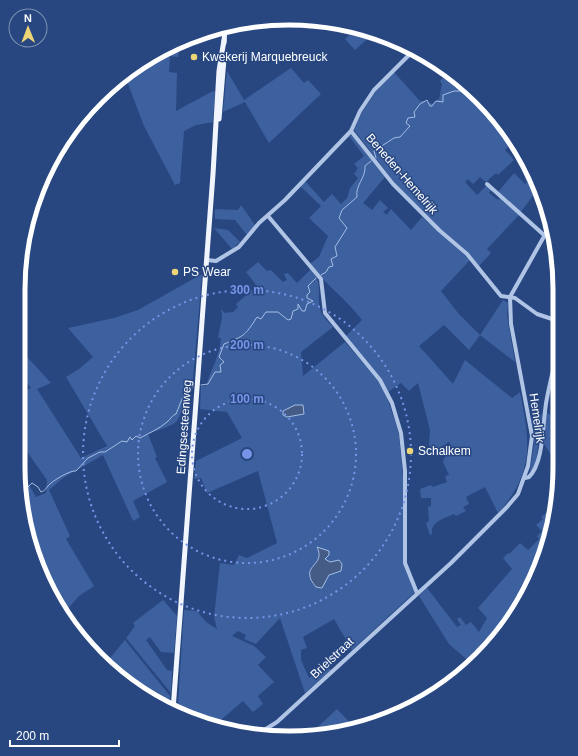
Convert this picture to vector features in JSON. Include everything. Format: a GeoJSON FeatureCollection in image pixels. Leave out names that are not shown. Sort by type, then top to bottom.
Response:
{"type":"FeatureCollection","features":[{"type":"Feature","properties":{"kind":"main road","name":"Edingsesteenweg"},"geometry":{"type":"LineString","coordinates":[[173,705],[207,260],[219,71],[224,33]]}},
{"type":"Feature","properties":{"kind":"street"},"geometry":{"type":"LineString","coordinates":[[351,131],[360,111],[374,90],[410,54]]}},
{"type":"Feature","properties":{"kind":"street","name":"Beneden-Hemelrijk"},"geometry":{"type":"LineString","coordinates":[[207,260],[216,261],[239,247],[259,223],[285,200],[351,131],[393,184],[439,230],[467,254],[501,296],[515,298],[537,314],[553,319]]}},
{"type":"Feature","properties":{"kind":"street"},"geometry":{"type":"LineString","coordinates":[[487,184],[544,235]]}},
{"type":"Feature","properties":{"kind":"street"},"geometry":{"type":"LineString","coordinates":[[268,216],[321,280],[324,314],[380,380],[392,403],[401,433],[404,471],[405,563],[417,593]]}},
{"type":"Feature","properties":{"kind":"street"},"geometry":{"type":"LineString","coordinates":[[510,297],[547,231]]}},
{"type":"Feature","properties":{"kind":"street","name":"Hemelrijk"},"geometry":{"type":"LineString","coordinates":[[417,593],[507,507],[518,494],[525,478],[531,451],[532,436],[511,324],[510,297]]}},
{"type":"Feature","properties":{"kind":"street"},"geometry":{"type":"LineString","coordinates":[[525,478],[529,478],[532,474],[538,460],[547,396],[553,371]]}},
{"type":"Feature","properties":{"kind":"street","name":"Brielstraat"},"geometry":{"type":"LineString","coordinates":[[265,730],[277,722],[417,593]]}},
{"type":"Feature","properties":{"kind":"shaded area"},"geometry":{"type":"Polygon","coordinates":[[[352,33],[369,38],[355,50],[345,39],[352,33]]]}},
{"type":"Feature","properties":{"kind":"shaded area"},"geometry":{"type":"Polygon","coordinates":[[[179,49],[178,57],[170,56],[169,72],[177,73],[176,111],[213,91],[215,92],[213,122],[196,125],[184,131],[180,183],[175,185],[144,126],[127,81],[142,69],[179,49]]]}},
{"type":"Feature","properties":{"kind":"shaded area"},"geometry":{"type":"Polygon","coordinates":[[[291,68],[304,83],[308,80],[321,94],[269,143],[245,102],[223,112],[227,71],[244,100],[291,68]]]}},
{"type":"Feature","properties":{"kind":"shaded area"},"geometry":{"type":"Polygon","coordinates":[[[393,71],[420,101],[426,101],[432,104],[439,99],[442,84],[440,81],[445,76],[476,102],[510,144],[505,150],[514,160],[498,175],[496,173],[486,182],[480,177],[473,184],[468,179],[465,182],[477,195],[487,185],[491,190],[489,193],[498,200],[500,198],[519,215],[487,249],[491,253],[479,266],[462,247],[431,221],[396,184],[354,130],[371,99],[393,71]]]}},
{"type":"Feature","properties":{"kind":"shaded area"},"geometry":{"type":"Polygon","coordinates":[[[352,135],[385,177],[363,203],[372,210],[380,200],[388,208],[383,212],[387,215],[391,209],[411,230],[422,217],[470,260],[441,291],[458,313],[480,335],[469,350],[444,325],[419,346],[453,384],[465,360],[512,398],[520,392],[526,426],[527,456],[524,470],[510,498],[498,513],[485,487],[466,497],[469,504],[463,507],[466,511],[456,516],[454,514],[436,523],[433,526],[432,534],[430,535],[426,523],[429,521],[428,507],[431,506],[431,498],[421,498],[420,489],[431,485],[433,487],[447,482],[445,476],[449,475],[443,462],[450,443],[449,442],[434,451],[429,445],[430,430],[418,383],[409,391],[401,383],[388,392],[345,337],[362,320],[310,264],[319,257],[328,236],[309,218],[321,206],[300,186],[305,181],[324,202],[332,194],[341,204],[347,198],[350,188],[358,178],[354,174],[358,168],[354,164],[364,156],[349,136],[352,135]]]}},
{"type":"Feature","properties":{"kind":"shaded area"},"geometry":{"type":"Polygon","coordinates":[[[514,173],[525,184],[527,182],[525,179],[528,176],[535,193],[520,213],[498,192],[514,173]]]}},
{"type":"Feature","properties":{"kind":"shaded area"},"geometry":{"type":"Polygon","coordinates":[[[241,205],[255,225],[247,235],[235,220],[215,219],[215,209],[238,210],[241,205]]]}},
{"type":"Feature","properties":{"kind":"shaded area"},"geometry":{"type":"Polygon","coordinates":[[[214,228],[228,230],[240,242],[232,249],[214,228]]]}},
{"type":"Feature","properties":{"kind":"shaded area"},"geometry":{"type":"Polygon","coordinates":[[[258,262],[267,271],[271,270],[283,282],[287,280],[284,274],[288,273],[297,283],[311,269],[315,275],[319,284],[319,303],[321,312],[333,327],[301,352],[303,376],[345,342],[379,381],[386,395],[399,436],[403,477],[404,562],[415,592],[352,650],[334,619],[303,637],[307,648],[301,650],[301,660],[309,678],[327,666],[331,670],[305,693],[280,618],[256,644],[244,639],[246,635],[238,631],[232,636],[254,646],[266,657],[258,665],[274,682],[258,696],[263,704],[253,712],[243,701],[219,721],[188,711],[179,707],[178,704],[184,610],[197,611],[206,622],[217,629],[214,617],[220,563],[234,565],[239,555],[247,558],[277,543],[258,471],[207,493],[201,478],[194,479],[196,461],[242,438],[227,412],[200,409],[201,386],[206,386],[219,351],[221,338],[218,338],[222,319],[221,309],[225,313],[233,312],[238,307],[236,304],[257,286],[246,272],[258,262]]]}},
{"type":"Feature","properties":{"kind":"shaded area"},"geometry":{"type":"Polygon","coordinates":[[[202,274],[192,390],[187,397],[175,423],[148,434],[157,457],[155,458],[167,482],[133,501],[140,517],[133,521],[103,455],[63,478],[49,490],[70,536],[66,539],[94,586],[79,596],[67,610],[52,584],[39,552],[30,519],[27,501],[26,485],[29,485],[36,497],[46,493],[47,480],[25,449],[25,391],[31,388],[25,380],[25,355],[51,383],[37,389],[81,458],[107,446],[66,377],[79,369],[93,357],[68,328],[114,318],[138,310],[202,274]]]}},
{"type":"Feature","properties":{"kind":"shaded area"},"geometry":{"type":"Polygon","coordinates":[[[503,300],[508,303],[507,316],[515,362],[480,335],[503,300]]]}},
{"type":"Feature","properties":{"kind":"shaded area"},"geometry":{"type":"Polygon","coordinates":[[[295,405],[303,405],[304,414],[287,417],[283,415],[283,411],[295,405]]]}},
{"type":"Feature","properties":{"kind":"shaded area"},"geometry":{"type":"Polygon","coordinates":[[[546,412],[553,417],[553,458],[542,441],[546,412]]]}},
{"type":"Feature","properties":{"kind":"shaded area"},"geometry":{"type":"Polygon","coordinates":[[[542,414],[536,463],[529,475],[534,444],[531,419],[542,414]]]}},
{"type":"Feature","properties":{"kind":"shaded area"},"geometry":{"type":"Polygon","coordinates":[[[548,511],[539,552],[518,599],[498,628],[476,654],[468,661],[449,644],[419,596],[427,588],[457,627],[461,625],[457,619],[460,617],[466,625],[471,622],[479,632],[487,618],[478,608],[512,569],[503,558],[520,543],[528,550],[539,539],[537,536],[542,531],[536,525],[543,519],[541,517],[548,511]]]}},
{"type":"Feature","properties":{"kind":"shaded area"},"geometry":{"type":"Polygon","coordinates":[[[317,547],[329,551],[329,555],[325,559],[330,562],[339,560],[342,564],[341,571],[329,575],[322,588],[316,587],[310,577],[311,569],[319,557],[317,547]]]}},
{"type":"Feature","properties":{"kind":"shaded area"},"geometry":{"type":"Polygon","coordinates":[[[163,600],[177,616],[174,653],[161,652],[150,637],[146,640],[167,670],[172,671],[171,693],[126,638],[135,626],[133,623],[163,600]]]}},
{"type":"Feature","properties":{"kind":"shaded area"},"geometry":{"type":"Polygon","coordinates":[[[125,640],[170,696],[169,703],[142,687],[109,660],[125,640]]]}},
{"type":"Feature","properties":{"kind":"shaded area"},"geometry":{"type":"Polygon","coordinates":[[[337,709],[351,724],[323,729],[315,729],[337,709]]]}},
{"type":"Feature","properties":{"kind":"waterway"},"geometry":{"type":"LineString","coordinates":[[376,158],[374,151],[394,138],[400,137],[410,126],[406,123],[408,118],[415,117],[414,112],[420,104],[427,100],[430,106],[432,106],[436,101],[443,102],[443,95],[454,91],[463,91]]}},
{"type":"Feature","properties":{"kind":"waterway"},"geometry":{"type":"LineString","coordinates":[[321,275],[326,272],[329,267],[333,266],[331,259],[337,256],[335,247],[347,228],[339,218],[342,210],[357,197],[365,166],[371,161]]}},
{"type":"Feature","properties":{"kind":"waterway"},"geometry":{"type":"LineString","coordinates":[[201,385],[208,384],[215,372],[221,372],[220,365],[224,362],[219,357],[224,344],[244,335],[257,317],[261,319],[266,312],[278,312],[288,320],[291,319],[293,311],[298,309],[298,304],[302,311],[305,311],[307,304],[313,301],[307,298],[307,295],[310,292],[308,286],[316,278]]}},
{"type":"Feature","properties":{"kind":"waterway"},"geometry":{"type":"LineString","coordinates":[[26,489],[32,483],[38,487],[41,492],[57,479],[70,472],[76,471],[88,458],[100,452],[105,452],[122,441],[127,442],[130,437],[132,440],[136,436],[140,438],[157,429],[176,414],[184,394],[194,386]]}},
{"type":"Feature","properties":{"kind":"place","name":"Kwekerij Marquebreuck"},"geometry":{"type":"Point","coordinates":[194,57]}},
{"type":"Feature","properties":{"kind":"place","name":"PS Wear"},"geometry":{"type":"Point","coordinates":[175,272]}},
{"type":"Feature","properties":{"kind":"place","name":"Schalkem"},"geometry":{"type":"Point","coordinates":[410,451]}}]}
